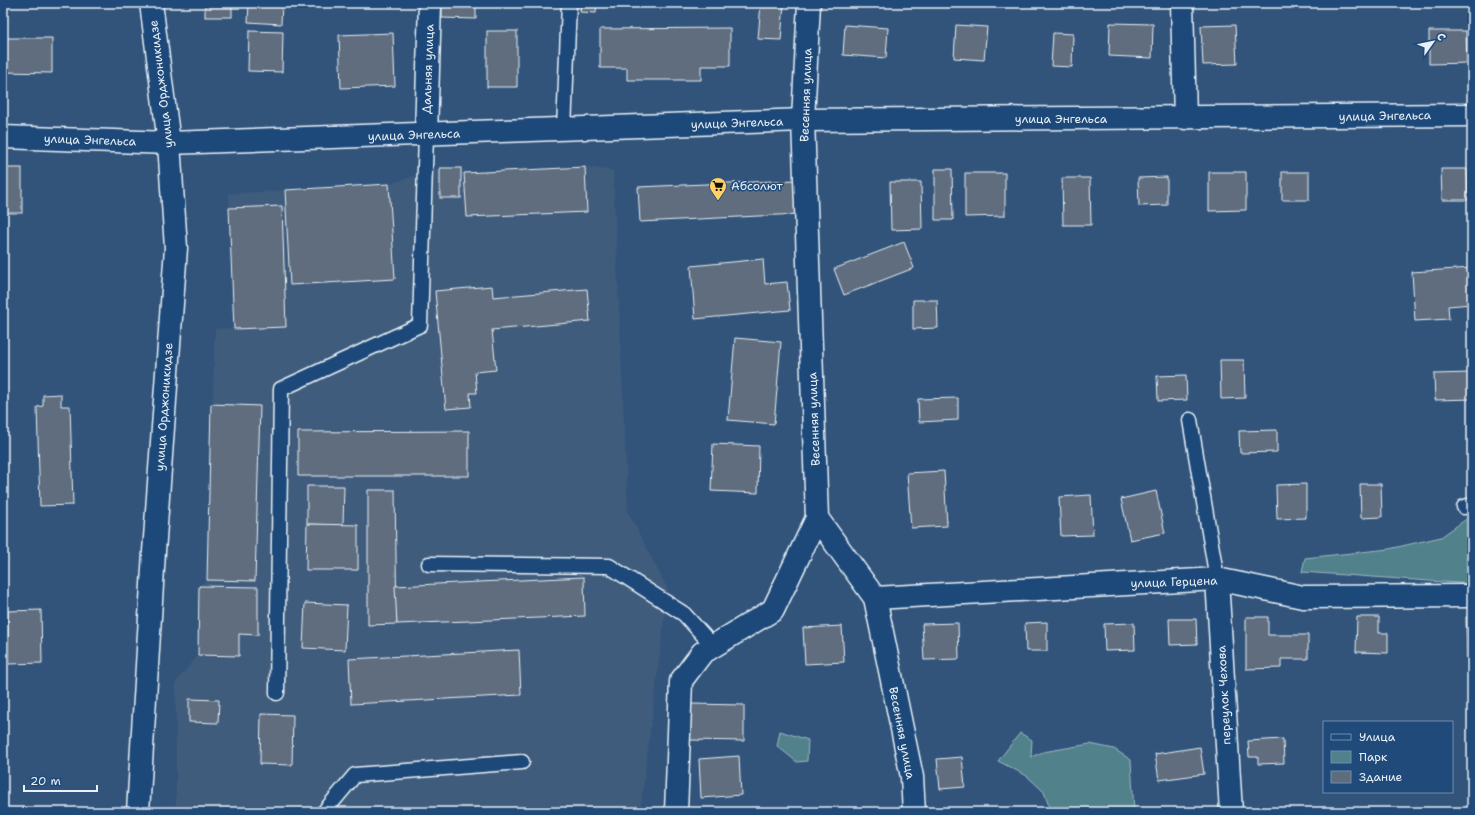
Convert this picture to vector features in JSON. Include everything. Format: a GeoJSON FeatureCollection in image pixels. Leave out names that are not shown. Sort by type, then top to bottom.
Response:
{"type":"FeatureCollection","features":[{"type":"Feature","properties":{"kind":"street","name":"улица Орджоникидзе"},"geometry":{"type":"LineString","coordinates":[[138,812],[154,552],[176,248],[169,144],[151,3]]}},
{"type":"Feature","properties":{"kind":"street","name":"Дальняя улица"},"geometry":{"type":"LineString","coordinates":[[426,135],[430,3]]}},
{"type":"Feature","properties":{"kind":"street","name":"Весенняя улица"},"geometry":{"type":"LineString","coordinates":[[809,3],[803,120],[817,518],[875,598],[912,777],[914,812]]}},
{"type":"Feature","properties":{"kind":"street"},"geometry":{"type":"LineString","coordinates":[[1182,3],[1185,118]]}},
{"type":"Feature","properties":{"kind":"street","name":"улица Энгельса"},"geometry":{"type":"LineString","coordinates":[[3,137],[169,144],[803,120],[1472,115]]}},
{"type":"Feature","properties":{"kind":"street"},"geometry":{"type":"LineString","coordinates":[[676,812],[681,681],[702,653],[773,610],[817,518]]}},
{"type":"Feature","properties":{"kind":"street","name":"улица Герцена"},"geometry":{"type":"LineString","coordinates":[[875,598],[1217,579],[1303,597],[1472,596]]}},
{"type":"Feature","properties":{"kind":"street","name":"переулок Чехова"},"geometry":{"type":"LineString","coordinates":[[1217,579],[1231,812]]}},
{"type":"Feature","properties":{"kind":"lane"},"geometry":{"type":"LineString","coordinates":[[564,130],[569,3]]}},
{"type":"Feature","properties":{"kind":"lane"},"geometry":{"type":"LineString","coordinates":[[277,693],[281,389],[420,325],[426,135]]}},
{"type":"Feature","properties":{"kind":"lane"},"geometry":{"type":"LineString","coordinates":[[1190,420],[1217,579]]}},
{"type":"Feature","properties":{"kind":"lane"},"geometry":{"type":"LineString","coordinates":[[429,564],[609,566],[684,614],[713,646]]}},
{"type":"Feature","properties":{"kind":"lane"},"geometry":{"type":"LineString","coordinates":[[324,812],[355,775],[522,762]]}},
{"type":"Feature","properties":{"kind":"shaded area"},"geometry":{"type":"Polygon","coordinates":[[[585,167],[613,171],[628,512],[668,590],[640,812],[176,812],[176,682],[198,655],[199,586],[207,580],[215,329],[234,328],[229,194],[389,184],[440,168],[461,168],[464,173],[585,167]]]}},
{"type":"Feature","properties":{"kind":"green space"},"geometry":{"type":"Polygon","coordinates":[[[1472,515],[1472,584],[1302,572],[1305,558],[1389,549],[1441,537],[1472,515]]]}},
{"type":"Feature","properties":{"kind":"green space"},"geometry":{"type":"Polygon","coordinates":[[[780,731],[808,740],[807,761],[797,762],[777,746],[780,731]]]}},
{"type":"Feature","properties":{"kind":"green space"},"geometry":{"type":"Polygon","coordinates":[[[1020,733],[1032,740],[1031,757],[1043,752],[1090,744],[1114,749],[1131,760],[1134,812],[1051,812],[1044,792],[1027,776],[998,761],[1020,733]]]}},
{"type":"Feature","properties":{"kind":"building"},"geometry":{"type":"Polygon","coordinates":[[[205,3],[232,3],[232,17],[205,17],[205,3]]]}},
{"type":"Feature","properties":{"kind":"building"},"geometry":{"type":"Polygon","coordinates":[[[249,3],[282,3],[281,24],[248,22],[249,3]]]}},
{"type":"Feature","properties":{"kind":"building"},"geometry":{"type":"Polygon","coordinates":[[[442,3],[476,3],[476,19],[442,18],[442,3]]]}},
{"type":"Feature","properties":{"kind":"building"},"geometry":{"type":"Polygon","coordinates":[[[581,3],[597,3],[596,13],[580,12],[581,3]]]}},
{"type":"Feature","properties":{"kind":"building"},"geometry":{"type":"Polygon","coordinates":[[[761,3],[784,3],[781,40],[758,39],[761,3]]]}},
{"type":"Feature","properties":{"kind":"building"},"geometry":{"type":"Polygon","coordinates":[[[1110,23],[1153,24],[1152,58],[1109,56],[1110,23]]]}},
{"type":"Feature","properties":{"kind":"building"},"geometry":{"type":"Polygon","coordinates":[[[845,25],[888,28],[886,58],[843,55],[845,25]]]}},
{"type":"Feature","properties":{"kind":"building"},"geometry":{"type":"Polygon","coordinates":[[[956,25],[987,27],[984,60],[954,58],[956,25]]]}},
{"type":"Feature","properties":{"kind":"building"},"geometry":{"type":"Polygon","coordinates":[[[1235,25],[1237,64],[1203,65],[1201,26],[1235,25]]]}},
{"type":"Feature","properties":{"kind":"building"},"geometry":{"type":"Polygon","coordinates":[[[730,28],[730,66],[701,66],[701,80],[627,80],[627,68],[600,68],[600,29],[730,28]]]}},
{"type":"Feature","properties":{"kind":"building"},"geometry":{"type":"Polygon","coordinates":[[[249,31],[283,32],[282,72],[248,71],[249,31]]]}},
{"type":"Feature","properties":{"kind":"building"},"geometry":{"type":"Polygon","coordinates":[[[487,31],[517,31],[517,87],[487,87],[487,31]]]}},
{"type":"Feature","properties":{"kind":"building"},"geometry":{"type":"Polygon","coordinates":[[[1429,31],[1466,31],[1467,63],[1429,64],[1429,31]]]}},
{"type":"Feature","properties":{"kind":"building"},"geometry":{"type":"Polygon","coordinates":[[[393,33],[395,86],[341,88],[339,35],[393,33]]]}},
{"type":"Feature","properties":{"kind":"building"},"geometry":{"type":"Polygon","coordinates":[[[1053,33],[1073,34],[1072,67],[1051,66],[1053,33]]]}},
{"type":"Feature","properties":{"kind":"building"},"geometry":{"type":"Polygon","coordinates":[[[3,38],[52,38],[52,73],[3,72],[3,38]]]}},
{"type":"Feature","properties":{"kind":"building"},"geometry":{"type":"Polygon","coordinates":[[[585,167],[587,212],[467,217],[464,173],[585,167]]]}},
{"type":"Feature","properties":{"kind":"building"},"geometry":{"type":"Polygon","coordinates":[[[3,168],[22,168],[22,213],[3,213],[3,168]]]}},
{"type":"Feature","properties":{"kind":"building"},"geometry":{"type":"Polygon","coordinates":[[[440,168],[461,168],[461,198],[440,198],[440,168]]]}},
{"type":"Feature","properties":{"kind":"building"},"geometry":{"type":"Polygon","coordinates":[[[935,169],[952,169],[953,220],[935,220],[935,169]]]}},
{"type":"Feature","properties":{"kind":"building"},"geometry":{"type":"Polygon","coordinates":[[[1441,169],[1467,169],[1468,200],[1442,200],[1441,169]]]}},
{"type":"Feature","properties":{"kind":"building"},"geometry":{"type":"Polygon","coordinates":[[[1209,172],[1246,172],[1246,210],[1209,211],[1209,172]]]}},
{"type":"Feature","properties":{"kind":"building"},"geometry":{"type":"Polygon","coordinates":[[[1282,172],[1309,172],[1309,200],[1282,200],[1282,172]]]}},
{"type":"Feature","properties":{"kind":"building"},"geometry":{"type":"Polygon","coordinates":[[[965,173],[1005,173],[1005,216],[965,217],[965,173]]]}},
{"type":"Feature","properties":{"kind":"building"},"geometry":{"type":"Polygon","coordinates":[[[1167,177],[1167,205],[1139,206],[1138,178],[1167,177]]]}},
{"type":"Feature","properties":{"kind":"building"},"geometry":{"type":"Polygon","coordinates":[[[1062,178],[1090,178],[1091,225],[1063,225],[1062,178]]]}},
{"type":"Feature","properties":{"kind":"building","name":"Абсолют"},"geometry":{"type":"Polygon","coordinates":[[[796,180],[798,214],[640,222],[638,187],[796,180]]]}},
{"type":"Feature","properties":{"kind":"building"},"geometry":{"type":"Polygon","coordinates":[[[890,182],[921,182],[922,229],[891,230],[890,182]]]}},
{"type":"Feature","properties":{"kind":"building"},"geometry":{"type":"Polygon","coordinates":[[[389,184],[395,279],[290,285],[285,190],[389,184]]]}},
{"type":"Feature","properties":{"kind":"building"},"geometry":{"type":"Polygon","coordinates":[[[282,206],[286,327],[234,329],[229,208],[282,206]]]}},
{"type":"Feature","properties":{"kind":"building"},"geometry":{"type":"Polygon","coordinates":[[[904,242],[914,268],[844,295],[834,269],[904,242]]]}},
{"type":"Feature","properties":{"kind":"building"},"geometry":{"type":"Polygon","coordinates":[[[763,259],[765,284],[787,282],[790,310],[695,319],[691,266],[763,259]]]}},
{"type":"Feature","properties":{"kind":"building"},"geometry":{"type":"Polygon","coordinates":[[[1471,268],[1472,304],[1448,306],[1449,319],[1415,321],[1412,272],[1471,268]]]}},
{"type":"Feature","properties":{"kind":"building"},"geometry":{"type":"Polygon","coordinates":[[[492,286],[493,297],[587,289],[590,321],[492,330],[496,370],[475,372],[477,393],[470,393],[471,407],[446,409],[435,291],[492,286]]]}},
{"type":"Feature","properties":{"kind":"building"},"geometry":{"type":"Polygon","coordinates":[[[913,300],[937,300],[938,328],[913,329],[913,300]]]}},
{"type":"Feature","properties":{"kind":"building"},"geometry":{"type":"Polygon","coordinates":[[[735,338],[781,342],[774,424],[728,420],[735,338]]]}},
{"type":"Feature","properties":{"kind":"building"},"geometry":{"type":"Polygon","coordinates":[[[1220,360],[1244,360],[1245,398],[1221,399],[1220,360]]]}},
{"type":"Feature","properties":{"kind":"building"},"geometry":{"type":"Polygon","coordinates":[[[1472,373],[1472,399],[1435,400],[1434,374],[1472,373]]]}},
{"type":"Feature","properties":{"kind":"building"},"geometry":{"type":"Polygon","coordinates":[[[1186,375],[1187,400],[1158,401],[1157,376],[1186,375]]]}},
{"type":"Feature","properties":{"kind":"building"},"geometry":{"type":"Polygon","coordinates":[[[61,394],[61,406],[70,406],[73,505],[40,506],[37,407],[43,406],[43,395],[61,394]]]}},
{"type":"Feature","properties":{"kind":"building"},"geometry":{"type":"Polygon","coordinates":[[[958,398],[958,420],[919,422],[918,399],[958,398]]]}},
{"type":"Feature","properties":{"kind":"building"},"geometry":{"type":"Polygon","coordinates":[[[211,404],[260,406],[255,581],[207,580],[211,404]]]}},
{"type":"Feature","properties":{"kind":"building"},"geometry":{"type":"Polygon","coordinates":[[[1277,430],[1277,452],[1240,453],[1239,431],[1277,430]]]}},
{"type":"Feature","properties":{"kind":"building"},"geometry":{"type":"Polygon","coordinates":[[[469,431],[469,476],[298,476],[298,432],[469,431]]]}},
{"type":"Feature","properties":{"kind":"building"},"geometry":{"type":"Polygon","coordinates":[[[713,444],[759,446],[758,493],[711,491],[713,444]]]}},
{"type":"Feature","properties":{"kind":"building"},"geometry":{"type":"Polygon","coordinates":[[[944,471],[947,526],[911,528],[907,473],[944,471]]]}},
{"type":"Feature","properties":{"kind":"building"},"geometry":{"type":"Polygon","coordinates":[[[1306,484],[1306,518],[1277,519],[1276,485],[1306,484]]]}},
{"type":"Feature","properties":{"kind":"building"},"geometry":{"type":"Polygon","coordinates":[[[1360,484],[1381,484],[1382,517],[1361,518],[1360,484]]]}},
{"type":"Feature","properties":{"kind":"building"},"geometry":{"type":"Polygon","coordinates":[[[307,486],[344,486],[343,525],[307,524],[307,486]]]}},
{"type":"Feature","properties":{"kind":"building"},"geometry":{"type":"Polygon","coordinates":[[[368,490],[395,490],[397,624],[368,625],[368,490]]]}},
{"type":"Feature","properties":{"kind":"building"},"geometry":{"type":"Polygon","coordinates":[[[1156,491],[1165,533],[1130,540],[1121,499],[1156,491]]]}},
{"type":"Feature","properties":{"kind":"building"},"geometry":{"type":"Polygon","coordinates":[[[1091,495],[1093,535],[1061,536],[1059,497],[1091,495]]]}},
{"type":"Feature","properties":{"kind":"building"},"geometry":{"type":"Polygon","coordinates":[[[307,524],[358,525],[358,570],[306,570],[307,524]]]}},
{"type":"Feature","properties":{"kind":"building"},"geometry":{"type":"Polygon","coordinates":[[[584,577],[585,616],[397,624],[395,586],[584,577]]]}},
{"type":"Feature","properties":{"kind":"building"},"geometry":{"type":"Polygon","coordinates":[[[199,586],[258,587],[258,635],[239,634],[239,656],[198,655],[199,586]]]}},
{"type":"Feature","properties":{"kind":"building"},"geometry":{"type":"Polygon","coordinates":[[[305,603],[347,605],[345,650],[303,648],[305,603]]]}},
{"type":"Feature","properties":{"kind":"building"},"geometry":{"type":"Polygon","coordinates":[[[41,610],[42,663],[8,664],[8,611],[41,610]]]}},
{"type":"Feature","properties":{"kind":"building"},"geometry":{"type":"Polygon","coordinates":[[[1246,617],[1268,617],[1268,635],[1308,635],[1308,659],[1281,659],[1281,668],[1246,669],[1246,617]]]}},
{"type":"Feature","properties":{"kind":"building"},"geometry":{"type":"Polygon","coordinates":[[[1357,617],[1379,617],[1379,633],[1388,633],[1388,653],[1356,652],[1357,617]]]}},
{"type":"Feature","properties":{"kind":"building"},"geometry":{"type":"Polygon","coordinates":[[[1466,617],[1472,617],[1472,666],[1467,666],[1466,617]]]}},
{"type":"Feature","properties":{"kind":"building"},"geometry":{"type":"Polygon","coordinates":[[[1169,619],[1196,619],[1197,644],[1170,645],[1169,619]]]}},
{"type":"Feature","properties":{"kind":"building"},"geometry":{"type":"Polygon","coordinates":[[[1047,622],[1047,651],[1026,651],[1025,623],[1047,622]]]}},
{"type":"Feature","properties":{"kind":"building"},"geometry":{"type":"Polygon","coordinates":[[[958,623],[959,659],[924,660],[922,624],[958,623]]]}},
{"type":"Feature","properties":{"kind":"building"},"geometry":{"type":"Polygon","coordinates":[[[1134,623],[1135,650],[1105,651],[1104,624],[1134,623]]]}},
{"type":"Feature","properties":{"kind":"building"},"geometry":{"type":"Polygon","coordinates":[[[842,626],[844,662],[805,664],[803,628],[842,626]]]}},
{"type":"Feature","properties":{"kind":"building"},"geometry":{"type":"Polygon","coordinates":[[[519,650],[521,695],[351,704],[349,659],[519,650]]]}},
{"type":"Feature","properties":{"kind":"building"},"geometry":{"type":"Polygon","coordinates":[[[189,699],[219,700],[218,723],[189,722],[189,699]]]}},
{"type":"Feature","properties":{"kind":"building"},"geometry":{"type":"Polygon","coordinates":[[[690,704],[744,705],[744,741],[690,740],[690,704]]]}},
{"type":"Feature","properties":{"kind":"building"},"geometry":{"type":"Polygon","coordinates":[[[261,714],[293,715],[292,765],[260,764],[261,714]]]}},
{"type":"Feature","properties":{"kind":"building"},"geometry":{"type":"Polygon","coordinates":[[[1283,739],[1284,763],[1258,764],[1258,757],[1249,757],[1248,741],[1283,739]]]}},
{"type":"Feature","properties":{"kind":"building"},"geometry":{"type":"Polygon","coordinates":[[[1200,747],[1204,774],[1159,780],[1155,754],[1200,747]]]}},
{"type":"Feature","properties":{"kind":"building"},"geometry":{"type":"Polygon","coordinates":[[[739,756],[741,795],[701,798],[699,759],[739,756]]]}},
{"type":"Feature","properties":{"kind":"building"},"geometry":{"type":"Polygon","coordinates":[[[962,757],[965,787],[940,789],[937,759],[962,757]]]}},
{"type":"Feature","properties":{"kind":"building"},"geometry":{"type":"Polygon","coordinates":[[[873,808],[874,812],[855,812],[873,808]]]}},
{"type":"Feature","properties":{"kind":"place","name":"Абсолют"},"geometry":{"type":"Point","coordinates":[718,201]}}]}
